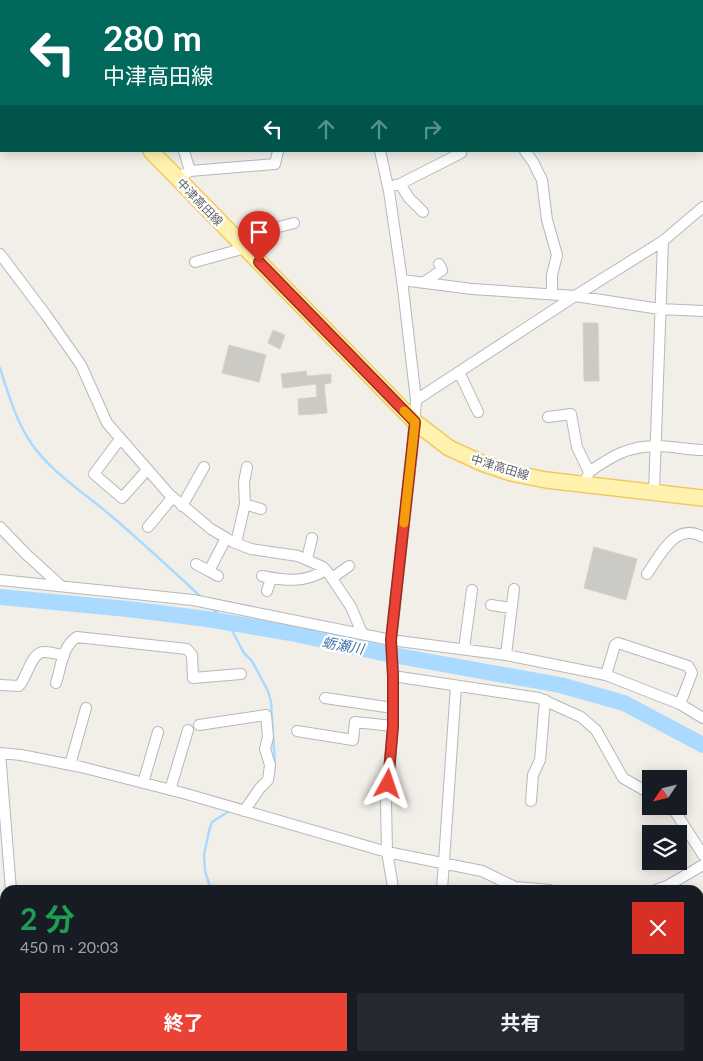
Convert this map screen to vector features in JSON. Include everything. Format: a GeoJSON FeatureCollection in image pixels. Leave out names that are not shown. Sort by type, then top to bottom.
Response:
{"type":"FeatureCollection","features":[{"type":"Feature","properties":{"kind":"main road","name":"中津高田線"},"geometry":{"type":"LineString","coordinates":[[152,152],[184,175],[240,243],[415,422],[449,448],[484,464],[511,473],[546,480],[586,478],[654,492],[703,498]]}},
{"type":"Feature","properties":{"kind":"street"},"geometry":{"type":"LineString","coordinates":[[184,152],[184,175],[275,164],[278,152]]}},
{"type":"Feature","properties":{"kind":"street"},"geometry":{"type":"LineString","coordinates":[[380,152],[388,187],[402,280],[416,400],[391,642],[393,726],[386,803],[387,852],[392,885]]}},
{"type":"Feature","properties":{"kind":"street"},"geometry":{"type":"LineString","coordinates":[[525,152],[533,162],[542,180],[547,220],[558,255],[552,275],[552,294]]}},
{"type":"Feature","properties":{"kind":"street"},"geometry":{"type":"LineString","coordinates":[[388,187],[400,184],[461,153]]}},
{"type":"Feature","properties":{"kind":"street"},"geometry":{"type":"LineString","coordinates":[[400,184],[409,198],[423,212]]}},
{"type":"Feature","properties":{"kind":"street"},"geometry":{"type":"LineString","coordinates":[[416,400],[575,296],[663,242],[703,207]]}},
{"type":"Feature","properties":{"kind":"street"},"geometry":{"type":"LineString","coordinates":[[194,262],[294,223]]}},
{"type":"Feature","properties":{"kind":"street"},"geometry":{"type":"LineString","coordinates":[[654,492],[663,242]]}},
{"type":"Feature","properties":{"kind":"street"},"geometry":{"type":"LineString","coordinates":[[0,254],[81,364],[103,416],[120,439],[172,498],[226,538],[236,543],[251,549],[298,556],[307,559],[329,574],[351,607],[362,633]]}},
{"type":"Feature","properties":{"kind":"street"},"geometry":{"type":"LineString","coordinates":[[423,282],[442,270],[439,264]]}},
{"type":"Feature","properties":{"kind":"street"},"geometry":{"type":"LineString","coordinates":[[402,280],[472,289],[575,296],[660,308],[703,311]]}},
{"type":"Feature","properties":{"kind":"street"},"geometry":{"type":"LineString","coordinates":[[459,372],[478,412]]}},
{"type":"Feature","properties":{"kind":"street"},"geometry":{"type":"LineString","coordinates":[[548,417],[571,414],[577,447],[586,478],[608,459],[628,449],[656,446],[703,450]]}},
{"type":"Feature","properties":{"kind":"street"},"geometry":{"type":"LineString","coordinates":[[120,439],[94,474],[122,498],[147,470]]}},
{"type":"Feature","properties":{"kind":"street"},"geometry":{"type":"LineString","coordinates":[[182,506],[204,467]]}},
{"type":"Feature","properties":{"kind":"street"},"geometry":{"type":"LineString","coordinates":[[236,543],[245,504],[244,482],[247,467]]}},
{"type":"Feature","properties":{"kind":"street"},"geometry":{"type":"LineString","coordinates":[[148,527],[172,498]]}},
{"type":"Feature","properties":{"kind":"street"},"geometry":{"type":"LineString","coordinates":[[245,504],[261,509]]}},
{"type":"Feature","properties":{"kind":"street"},"geometry":{"type":"LineString","coordinates":[[0,527],[61,586]]}},
{"type":"Feature","properties":{"kind":"street"},"geometry":{"type":"LineString","coordinates":[[647,574],[672,539],[679,534],[690,534],[703,538]]}},
{"type":"Feature","properties":{"kind":"street"},"geometry":{"type":"LineString","coordinates":[[196,564],[213,573],[226,538]]}},
{"type":"Feature","properties":{"kind":"street"},"geometry":{"type":"LineString","coordinates":[[307,559],[312,538]]}},
{"type":"Feature","properties":{"kind":"street"},"geometry":{"type":"LineString","coordinates":[[267,591],[266,577],[293,581],[329,574],[349,566]]}},
{"type":"Feature","properties":{"kind":"street"},"geometry":{"type":"LineString","coordinates":[[0,580],[193,600],[362,633],[391,642],[506,655],[606,674],[680,704],[703,718]]}},
{"type":"Feature","properties":{"kind":"street"},"geometry":{"type":"LineString","coordinates":[[506,655],[514,589]]}},
{"type":"Feature","properties":{"kind":"street"},"geometry":{"type":"LineString","coordinates":[[464,649],[472,590]]}},
{"type":"Feature","properties":{"kind":"street"},"geometry":{"type":"LineString","coordinates":[[491,605],[511,608]]}},
{"type":"Feature","properties":{"kind":"street"},"geometry":{"type":"LineString","coordinates":[[56,684],[64,656],[70,643],[77,637],[187,649],[192,655],[193,678],[241,674]]}},
{"type":"Feature","properties":{"kind":"street"},"geometry":{"type":"LineString","coordinates":[[606,674],[615,645],[618,643],[688,666],[692,673],[680,704]]}},
{"type":"Feature","properties":{"kind":"street"},"geometry":{"type":"LineString","coordinates":[[0,685],[19,686],[24,681],[34,657],[39,653],[44,652],[64,656]]}},
{"type":"Feature","properties":{"kind":"street"},"geometry":{"type":"LineString","coordinates":[[393,674],[545,700],[581,717],[596,730],[623,778],[642,789]]}},
{"type":"Feature","properties":{"kind":"street"},"geometry":{"type":"LineString","coordinates":[[442,885],[456,686]]}},
{"type":"Feature","properties":{"kind":"street"},"geometry":{"type":"LineString","coordinates":[[325,698],[393,708]]}},
{"type":"Feature","properties":{"kind":"street"},"geometry":{"type":"LineString","coordinates":[[530,801],[533,775],[540,760],[545,700]]}},
{"type":"Feature","properties":{"kind":"street"},"geometry":{"type":"LineString","coordinates":[[70,765],[86,708]]}},
{"type":"Feature","properties":{"kind":"street"},"geometry":{"type":"LineString","coordinates":[[199,725],[266,716],[268,737],[265,749],[270,765],[268,780],[244,811]]}},
{"type":"Feature","properties":{"kind":"street"},"geometry":{"type":"LineString","coordinates":[[297,732],[353,740],[355,722],[393,726]]}},
{"type":"Feature","properties":{"kind":"street"},"geometry":{"type":"LineString","coordinates":[[170,790],[188,730]]}},
{"type":"Feature","properties":{"kind":"street"},"geometry":{"type":"LineString","coordinates":[[143,783],[158,732]]}},
{"type":"Feature","properties":{"kind":"street"},"geometry":{"type":"LineString","coordinates":[[11,885],[0,753],[70,765],[143,783],[387,852],[482,871],[511,885]]}},
{"type":"Feature","properties":{"kind":"street"},"geometry":{"type":"LineString","coordinates":[[678,815],[703,855]]}},
{"type":"Feature","properties":{"kind":"street"},"geometry":{"type":"LineString","coordinates":[[669,885],[703,865]]}},
{"type":"Feature","properties":{"kind":"building"},"geometry":{"type":"Polygon","coordinates":[[[583,323],[598,323],[599,381],[584,381],[583,323]]]}},
{"type":"Feature","properties":{"kind":"building"},"geometry":{"type":"Polygon","coordinates":[[[273,330],[285,335],[280,349],[268,343],[273,330]]]}},
{"type":"Feature","properties":{"kind":"building"},"geometry":{"type":"Polygon","coordinates":[[[229,345],[266,355],[259,382],[222,373],[229,345]]]}},
{"type":"Feature","properties":{"kind":"building"},"geometry":{"type":"Polygon","coordinates":[[[306,371],[307,376],[331,374],[331,383],[324,384],[327,413],[299,415],[298,399],[317,397],[316,384],[283,388],[281,374],[306,371]]]}},
{"type":"Feature","properties":{"kind":"building"},"geometry":{"type":"Polygon","coordinates":[[[594,547],[637,559],[626,600],[584,588],[594,547]]]}},
{"type":"Feature","properties":{"kind":"waterway"},"geometry":{"type":"LineString","coordinates":[[0,368],[21,426],[39,453],[58,472],[122,525],[201,597]]}},
{"type":"Feature","properties":{"kind":"waterway","name":"蛎瀬川"},"geometry":{"type":"LineString","coordinates":[[0,597],[128,609],[207,619],[291,633],[387,654],[560,685],[624,703],[703,745]]}},
{"type":"Feature","properties":{"kind":"waterway"},"geometry":{"type":"LineString","coordinates":[[212,608],[228,623],[268,691],[271,702],[275,764],[273,778]]}},
{"type":"Feature","properties":{"kind":"waterway","name":"蛎瀬川"},"geometry":{"type":"LineString","coordinates":[[701,744],[703,748]]}},
{"type":"Feature","properties":{"kind":"waterway"},"geometry":{"type":"LineString","coordinates":[[209,885],[205,871],[204,855],[209,831],[212,822],[231,810]]}},
{"type":"Feature","properties":{"kind":"slow traffic"},"geometry":{"type":"LineString","coordinates":[[404,411],[415,422],[404,523]]}},
{"type":"Feature","properties":{"kind":"route"},"geometry":{"type":"LineString","coordinates":[[259,262],[415,422],[391,640],[393,726],[388,784]]}}]}
